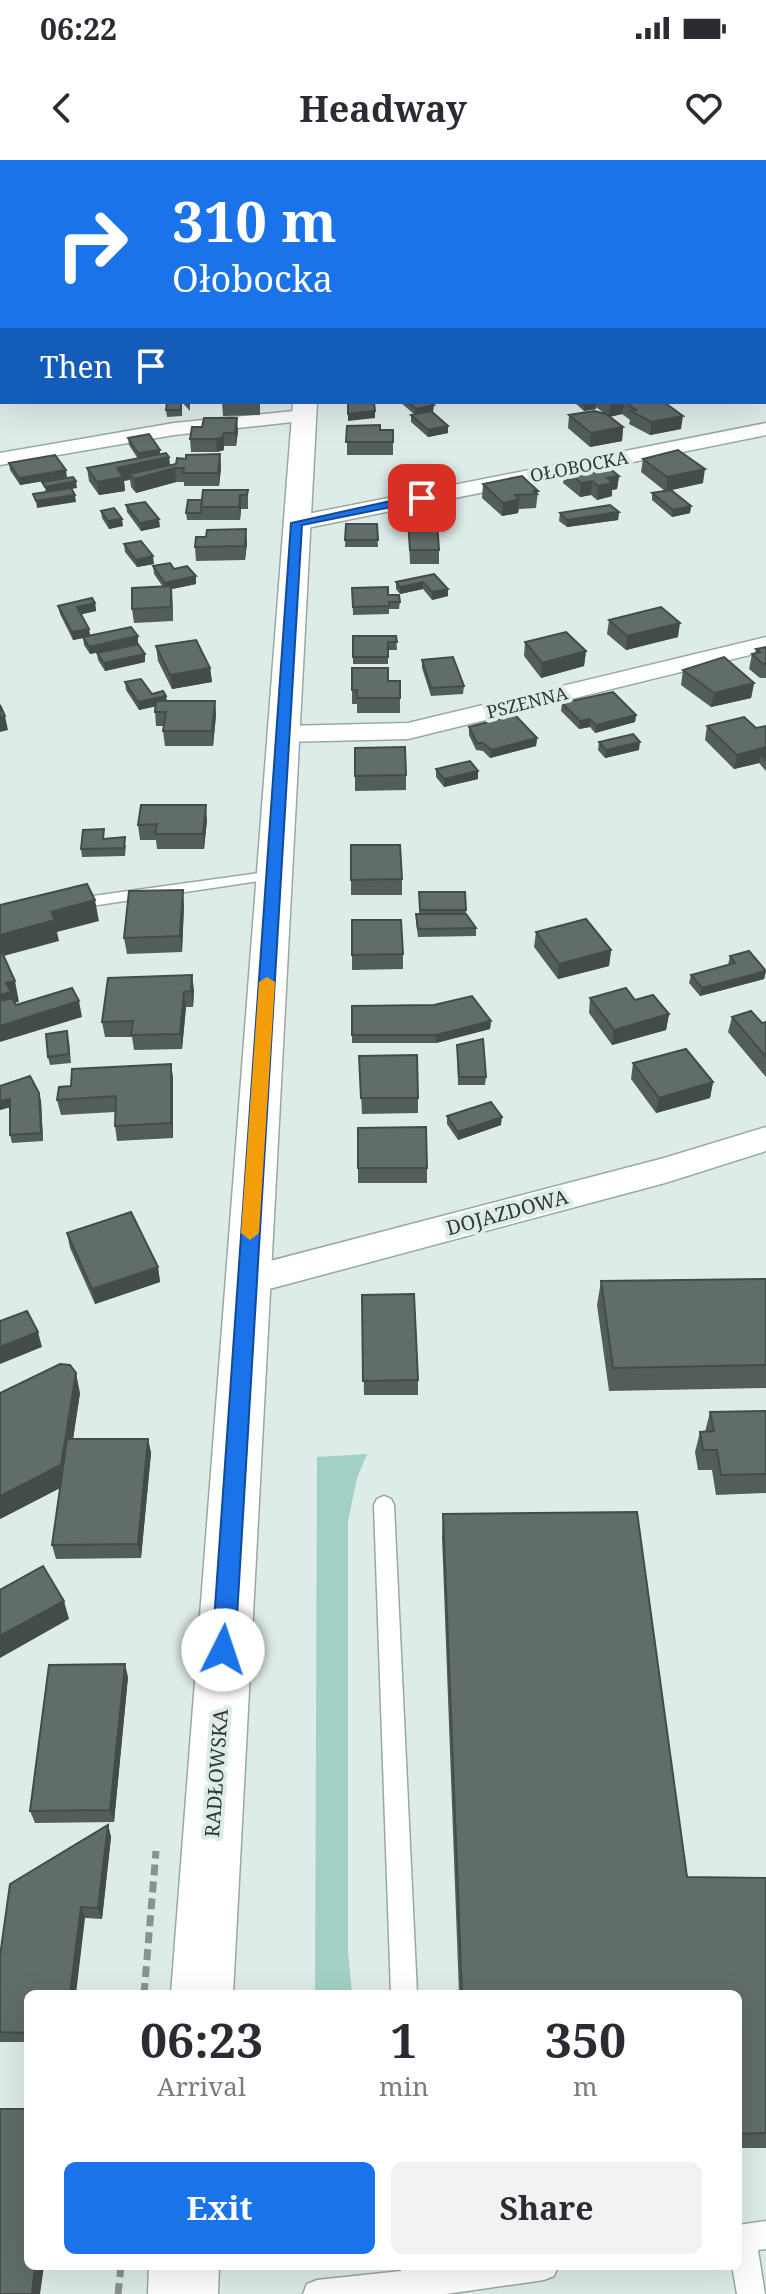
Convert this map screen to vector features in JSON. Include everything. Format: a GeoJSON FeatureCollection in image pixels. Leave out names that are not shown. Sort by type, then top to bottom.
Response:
{"type":"FeatureCollection","features":[{"type":"Feature","properties":{"kind":"street"},"geometry":{"type":"LineString","coordinates":[[0,459],[305,409]]}},
{"type":"Feature","properties":{"kind":"street","name":"RADŁOWSKA"},"geometry":{"type":"LineString","coordinates":[[202,1990],[305,409]]}},
{"type":"Feature","properties":{"kind":"street","name":"OŁOBOCKA"},"geometry":{"type":"LineString","coordinates":[[297,523],[766,429]]}},
{"type":"Feature","properties":{"kind":"street","name":"PSZENNA"},"geometry":{"type":"LineString","coordinates":[[284,734],[408,731],[766,644]]}},
{"type":"Feature","properties":{"kind":"street","name":"DOJAZDOWA"},"geometry":{"type":"LineString","coordinates":[[247,1281],[665,1170],[766,1139]]}},
{"type":"Feature","properties":{"kind":"street"},"geometry":{"type":"LineString","coordinates":[[183,2294],[184,2270]]}},
{"type":"Feature","properties":{"kind":"lane"},"geometry":{"type":"LineString","coordinates":[[60,906],[274,875]]}},
{"type":"Feature","properties":{"kind":"lane"},"geometry":{"type":"LineString","coordinates":[[384,1505],[404,1990]]}},
{"type":"Feature","properties":{"kind":"lane"},"geometry":{"type":"LineString","coordinates":[[749,2237],[751,2294]]}},
{"type":"Feature","properties":{"kind":"lane"},"geometry":{"type":"LineString","coordinates":[[317,2294],[416,2275],[487,2270]]}},
{"type":"Feature","properties":{"kind":"path"},"geometry":{"type":"LineString","coordinates":[[118,2294],[121,2270]]}},
{"type":"Feature","properties":{"kind":"green space"},"geometry":{"type":"Polygon","coordinates":[[[367,1454],[357,1478],[348,1521],[348,1951],[352,1990],[315,1990],[317,1457],[367,1454]]]}},
{"type":"Feature","properties":{"kind":"building"},"geometry":{"type":"Polygon","coordinates":[[[167,404],[181,404],[181,410],[166,410],[167,404]]]}},
{"type":"Feature","properties":{"kind":"building"},"geometry":{"type":"Polygon","coordinates":[[[348,404],[374,404],[375,411],[348,414],[348,404]]]}},
{"type":"Feature","properties":{"kind":"building"},"geometry":{"type":"Polygon","coordinates":[[[410,404],[434,405],[416,409],[410,404]]]}},
{"type":"Feature","properties":{"kind":"building"},"geometry":{"type":"Polygon","coordinates":[[[628,404],[666,404],[683,416],[651,422],[631,411],[636,410],[628,404]]]}},
{"type":"Feature","properties":{"kind":"building"},"geometry":{"type":"Polygon","coordinates":[[[431,411],[448,426],[428,430],[411,415],[431,411]]]}},
{"type":"Feature","properties":{"kind":"building"},"geometry":{"type":"Polygon","coordinates":[[[594,411],[606,414],[623,427],[591,433],[569,415],[594,411]]]}},
{"type":"Feature","properties":{"kind":"building"},"geometry":{"type":"Polygon","coordinates":[[[204,418],[237,418],[235,433],[224,433],[223,437],[216,439],[190,439],[192,427],[202,427],[204,418]]]}},
{"type":"Feature","properties":{"kind":"building"},"geometry":{"type":"Polygon","coordinates":[[[380,425],[380,430],[393,430],[393,442],[346,442],[347,426],[380,425]]]}},
{"type":"Feature","properties":{"kind":"building"},"geometry":{"type":"Polygon","coordinates":[[[149,434],[160,450],[138,453],[128,438],[149,434]]]}},
{"type":"Feature","properties":{"kind":"building"},"geometry":{"type":"Polygon","coordinates":[[[678,450],[705,469],[667,477],[643,459],[678,450]]]}},
{"type":"Feature","properties":{"kind":"building"},"geometry":{"type":"Polygon","coordinates":[[[166,453],[169,457],[117,468],[123,477],[97,482],[87,468],[166,453]]]}},
{"type":"Feature","properties":{"kind":"building"},"geometry":{"type":"Polygon","coordinates":[[[220,454],[218,473],[183,473],[184,468],[175,468],[134,479],[129,474],[176,464],[177,458],[186,459],[186,455],[220,454]]]}},
{"type":"Feature","properties":{"kind":"building"},"geometry":{"type":"Polygon","coordinates":[[[55,455],[66,470],[19,478],[9,463],[55,455]]]}},
{"type":"Feature","properties":{"kind":"building"},"geometry":{"type":"Polygon","coordinates":[[[602,462],[619,476],[607,478],[613,483],[598,486],[592,481],[581,483],[565,469],[602,462]]]}},
{"type":"Feature","properties":{"kind":"building"},"geometry":{"type":"Polygon","coordinates":[[[522,476],[538,491],[534,491],[537,494],[515,495],[519,499],[503,503],[483,484],[522,476]]]}},
{"type":"Feature","properties":{"kind":"building"},"geometry":{"type":"Polygon","coordinates":[[[73,477],[76,481],[45,487],[42,482],[73,477]]]}},
{"type":"Feature","properties":{"kind":"building"},"geometry":{"type":"Polygon","coordinates":[[[71,488],[75,495],[36,501],[33,494],[71,488]]]}},
{"type":"Feature","properties":{"kind":"building"},"geometry":{"type":"Polygon","coordinates":[[[203,490],[248,490],[247,495],[240,495],[239,507],[201,507],[203,490]]]}},
{"type":"Feature","properties":{"kind":"building"},"geometry":{"type":"Polygon","coordinates":[[[671,490],[691,506],[673,510],[652,493],[671,490]]]}},
{"type":"Feature","properties":{"kind":"building"},"geometry":{"type":"Polygon","coordinates":[[[188,500],[202,500],[201,513],[186,513],[188,500]]]}},
{"type":"Feature","properties":{"kind":"building"},"geometry":{"type":"Polygon","coordinates":[[[145,502],[159,519],[140,523],[126,505],[145,502]]]}},
{"type":"Feature","properties":{"kind":"building"},"geometry":{"type":"Polygon","coordinates":[[[610,505],[619,512],[567,520],[560,513],[610,505]]]}},
{"type":"Feature","properties":{"kind":"building"},"geometry":{"type":"Polygon","coordinates":[[[114,508],[122,519],[108,521],[101,511],[114,508]]]}},
{"type":"Feature","properties":{"kind":"building"},"geometry":{"type":"Polygon","coordinates":[[[408,521],[437,521],[439,550],[410,550],[408,521]]]}},
{"type":"Feature","properties":{"kind":"building"},"geometry":{"type":"Polygon","coordinates":[[[346,524],[377,524],[378,540],[345,540],[346,524]]]}},
{"type":"Feature","properties":{"kind":"building"},"geometry":{"type":"Polygon","coordinates":[[[246,529],[245,546],[195,547],[196,537],[206,537],[207,530],[246,529]]]}},
{"type":"Feature","properties":{"kind":"building"},"geometry":{"type":"Polygon","coordinates":[[[141,541],[153,556],[136,560],[124,544],[141,541]]]}},
{"type":"Feature","properties":{"kind":"building"},"geometry":{"type":"Polygon","coordinates":[[[170,563],[174,569],[187,566],[196,576],[165,583],[153,566],[170,563]]]}},
{"type":"Feature","properties":{"kind":"building"},"geometry":{"type":"Polygon","coordinates":[[[434,574],[448,589],[432,592],[423,582],[400,587],[396,582],[434,574]]]}},
{"type":"Feature","properties":{"kind":"building"},"geometry":{"type":"Polygon","coordinates":[[[171,586],[171,607],[132,609],[132,588],[171,586]]]}},
{"type":"Feature","properties":{"kind":"building"},"geometry":{"type":"Polygon","coordinates":[[[388,587],[388,595],[399,595],[400,602],[389,602],[389,606],[353,607],[352,588],[388,587]]]}},
{"type":"Feature","properties":{"kind":"building"},"geometry":{"type":"Polygon","coordinates":[[[92,598],[95,603],[77,607],[89,629],[72,632],[58,606],[92,598]]]}},
{"type":"Feature","properties":{"kind":"building"},"geometry":{"type":"Polygon","coordinates":[[[661,607],[680,623],[627,636],[609,620],[661,607]]]}},
{"type":"Feature","properties":{"kind":"building"},"geometry":{"type":"Polygon","coordinates":[[[131,627],[138,636],[89,647],[83,637],[131,627]]]}},
{"type":"Feature","properties":{"kind":"building"},"geometry":{"type":"Polygon","coordinates":[[[566,632],[586,651],[542,663],[525,642],[566,632]]]}},
{"type":"Feature","properties":{"kind":"building"},"geometry":{"type":"Polygon","coordinates":[[[353,636],[396,636],[397,642],[388,642],[388,657],[353,657],[353,636]]]}},
{"type":"Feature","properties":{"kind":"building"},"geometry":{"type":"Polygon","coordinates":[[[196,640],[210,668],[170,675],[156,646],[196,640]]]}},
{"type":"Feature","properties":{"kind":"building"},"geometry":{"type":"Polygon","coordinates":[[[138,644],[145,654],[104,663],[97,653],[138,644]]]}},
{"type":"Feature","properties":{"kind":"building"},"geometry":{"type":"Polygon","coordinates":[[[766,647],[766,664],[763,664],[752,654],[760,652],[756,649],[766,647]]]}},
{"type":"Feature","properties":{"kind":"building"},"geometry":{"type":"Polygon","coordinates":[[[453,657],[464,686],[431,688],[422,660],[453,657]]]}},
{"type":"Feature","properties":{"kind":"building"},"geometry":{"type":"Polygon","coordinates":[[[724,657],[754,683],[714,693],[683,670],[724,657]]]}},
{"type":"Feature","properties":{"kind":"building"},"geometry":{"type":"Polygon","coordinates":[[[352,668],[388,668],[388,681],[400,681],[400,698],[357,698],[357,690],[352,690],[352,668]]]}},
{"type":"Feature","properties":{"kind":"building"},"geometry":{"type":"Polygon","coordinates":[[[141,679],[152,694],[163,691],[166,696],[138,702],[125,682],[141,679]]]}},
{"type":"Feature","properties":{"kind":"building"},"geometry":{"type":"Polygon","coordinates":[[[613,692],[636,715],[596,725],[590,719],[580,721],[562,703],[613,692]]]}},
{"type":"Feature","properties":{"kind":"building"},"geometry":{"type":"Polygon","coordinates":[[[156,701],[215,701],[212,731],[163,731],[166,712],[155,712],[156,701]]]}},
{"type":"Feature","properties":{"kind":"building"},"geometry":{"type":"Polygon","coordinates":[[[515,715],[537,738],[491,750],[483,743],[477,743],[469,727],[515,715]]]}},
{"type":"Feature","properties":{"kind":"building"},"geometry":{"type":"Polygon","coordinates":[[[744,717],[756,728],[766,726],[766,747],[737,755],[707,726],[744,717]]]}},
{"type":"Feature","properties":{"kind":"building"},"geometry":{"type":"Polygon","coordinates":[[[633,734],[640,742],[606,750],[599,742],[633,734]]]}},
{"type":"Feature","properties":{"kind":"building"},"geometry":{"type":"Polygon","coordinates":[[[405,747],[406,775],[355,776],[355,748],[405,747]]]}},
{"type":"Feature","properties":{"kind":"building"},"geometry":{"type":"Polygon","coordinates":[[[470,761],[478,771],[444,779],[436,769],[470,761]]]}},
{"type":"Feature","properties":{"kind":"building"},"geometry":{"type":"Polygon","coordinates":[[[141,805],[206,805],[203,834],[155,834],[157,824],[138,825],[141,805]]]}},
{"type":"Feature","properties":{"kind":"building"},"geometry":{"type":"Polygon","coordinates":[[[104,829],[103,839],[125,837],[124,848],[81,849],[83,830],[104,829]]]}},
{"type":"Feature","properties":{"kind":"building"},"geometry":{"type":"Polygon","coordinates":[[[351,845],[400,845],[402,879],[351,880],[351,845]]]}},
{"type":"Feature","properties":{"kind":"building"},"geometry":{"type":"Polygon","coordinates":[[[87,884],[95,900],[51,912],[55,920],[0,935],[0,905],[87,884]]]}},
{"type":"Feature","properties":{"kind":"building"},"geometry":{"type":"Polygon","coordinates":[[[183,890],[180,936],[124,938],[129,891],[183,890]]]}},
{"type":"Feature","properties":{"kind":"building"},"geometry":{"type":"Polygon","coordinates":[[[419,892],[465,892],[466,910],[420,910],[419,892]]]}},
{"type":"Feature","properties":{"kind":"building"},"geometry":{"type":"Polygon","coordinates":[[[416,914],[466,914],[476,928],[418,929],[416,914]]]}},
{"type":"Feature","properties":{"kind":"building"},"geometry":{"type":"Polygon","coordinates":[[[586,919],[611,950],[559,964],[536,932],[586,919]]]}},
{"type":"Feature","properties":{"kind":"building"},"geometry":{"type":"Polygon","coordinates":[[[352,920],[401,920],[403,954],[352,955],[352,920]]]}},
{"type":"Feature","properties":{"kind":"building"},"geometry":{"type":"Polygon","coordinates":[[[0,948],[15,981],[6,983],[11,992],[0,995],[0,948]]]}},
{"type":"Feature","properties":{"kind":"building"},"geometry":{"type":"Polygon","coordinates":[[[749,951],[766,971],[702,988],[691,975],[735,963],[730,956],[749,951]]]}},
{"type":"Feature","properties":{"kind":"building"},"geometry":{"type":"Polygon","coordinates":[[[192,975],[191,991],[184,992],[180,1034],[131,1035],[133,1021],[102,1022],[108,978],[192,975]]]}},
{"type":"Feature","properties":{"kind":"building"},"geometry":{"type":"Polygon","coordinates":[[[72,988],[79,1001],[0,1026],[0,1001],[12,998],[16,1005],[72,988]]]}},
{"type":"Feature","properties":{"kind":"building"},"geometry":{"type":"Polygon","coordinates":[[[626,988],[635,1000],[653,995],[669,1014],[614,1030],[590,998],[626,988]]]}},
{"type":"Feature","properties":{"kind":"building"},"geometry":{"type":"Polygon","coordinates":[[[472,996],[491,1021],[436,1035],[352,1035],[352,1006],[434,1005],[472,996]]]}},
{"type":"Feature","properties":{"kind":"building"},"geometry":{"type":"Polygon","coordinates":[[[751,1011],[762,1023],[766,1022],[766,1057],[732,1017],[751,1011]]]}},
{"type":"Feature","properties":{"kind":"building"},"geometry":{"type":"Polygon","coordinates":[[[67,1031],[69,1054],[48,1057],[46,1034],[67,1031]]]}},
{"type":"Feature","properties":{"kind":"building"},"geometry":{"type":"Polygon","coordinates":[[[483,1039],[486,1077],[459,1077],[457,1045],[483,1039]]]}},
{"type":"Feature","properties":{"kind":"building"},"geometry":{"type":"Polygon","coordinates":[[[686,1049],[713,1082],[659,1098],[633,1063],[686,1049]]]}},
{"type":"Feature","properties":{"kind":"building"},"geometry":{"type":"Polygon","coordinates":[[[417,1055],[418,1098],[361,1098],[359,1056],[417,1055]]]}},
{"type":"Feature","properties":{"kind":"building"},"geometry":{"type":"Polygon","coordinates":[[[171,1064],[171,1123],[115,1126],[116,1096],[57,1100],[59,1087],[71,1086],[72,1069],[171,1064]]]}},
{"type":"Feature","properties":{"kind":"building"},"geometry":{"type":"Polygon","coordinates":[[[30,1076],[39,1093],[41,1133],[10,1135],[10,1099],[0,1101],[0,1086],[30,1076]]]}},
{"type":"Feature","properties":{"kind":"building"},"geometry":{"type":"Polygon","coordinates":[[[491,1102],[502,1117],[458,1132],[447,1116],[491,1102]]]}},
{"type":"Feature","properties":{"kind":"building"},"geometry":{"type":"Polygon","coordinates":[[[426,1127],[427,1168],[358,1168],[358,1128],[426,1127]]]}},
{"type":"Feature","properties":{"kind":"building"},"geometry":{"type":"Polygon","coordinates":[[[131,1212],[158,1267],[92,1289],[67,1233],[131,1212]]]}},
{"type":"Feature","properties":{"kind":"building"},"geometry":{"type":"Polygon","coordinates":[[[766,1279],[766,1365],[613,1368],[601,1281],[766,1279]]]}},
{"type":"Feature","properties":{"kind":"building"},"geometry":{"type":"Polygon","coordinates":[[[414,1294],[418,1380],[363,1381],[362,1295],[414,1294]]]}},
{"type":"Feature","properties":{"kind":"building"},"geometry":{"type":"Polygon","coordinates":[[[27,1311],[38,1332],[0,1347],[0,1321],[27,1311]]]}},
{"type":"Feature","properties":{"kind":"building"},"geometry":{"type":"Polygon","coordinates":[[[60,1364],[70,1365],[76,1373],[61,1465],[0,1496],[0,1393],[60,1364]]]}},
{"type":"Feature","properties":{"kind":"building"},"geometry":{"type":"Polygon","coordinates":[[[766,1411],[766,1474],[721,1475],[717,1450],[703,1450],[700,1432],[714,1431],[710,1412],[766,1411]]]}},
{"type":"Feature","properties":{"kind":"building"},"geometry":{"type":"Polygon","coordinates":[[[67,1439],[148,1439],[138,1544],[52,1545],[67,1439]]]}},
{"type":"Feature","properties":{"kind":"building"},"geometry":{"type":"Polygon","coordinates":[[[637,1512],[687,1877],[766,1878],[766,2133],[742,2134],[742,1990],[462,1990],[443,1514],[637,1512]]]}},
{"type":"Feature","properties":{"kind":"building"},"geometry":{"type":"Polygon","coordinates":[[[43,1566],[64,1601],[0,1636],[0,1590],[43,1566]]]}},
{"type":"Feature","properties":{"kind":"building"},"geometry":{"type":"Polygon","coordinates":[[[125,1664],[110,1810],[30,1811],[49,1665],[125,1664]]]}},
{"type":"Feature","properties":{"kind":"building"},"geometry":{"type":"Polygon","coordinates":[[[108,1825],[98,1908],[81,1907],[71,1990],[24,1990],[24,2033],[0,2032],[0,1956],[10,1884],[108,1825]]]}},
{"type":"Feature","properties":{"kind":"building"},"geometry":{"type":"Polygon","coordinates":[[[0,2109],[24,2109],[24,2270],[35,2270],[32,2294],[0,2294],[0,2109]]]}},
{"type":"Feature","properties":{"kind":"slow traffic"},"geometry":{"type":"LineString","coordinates":[[250,1233],[267,982]]}},
{"type":"Feature","properties":{"kind":"route"},"geometry":{"type":"LineString","coordinates":[[223,1650],[297,523],[422,498]]}}]}
